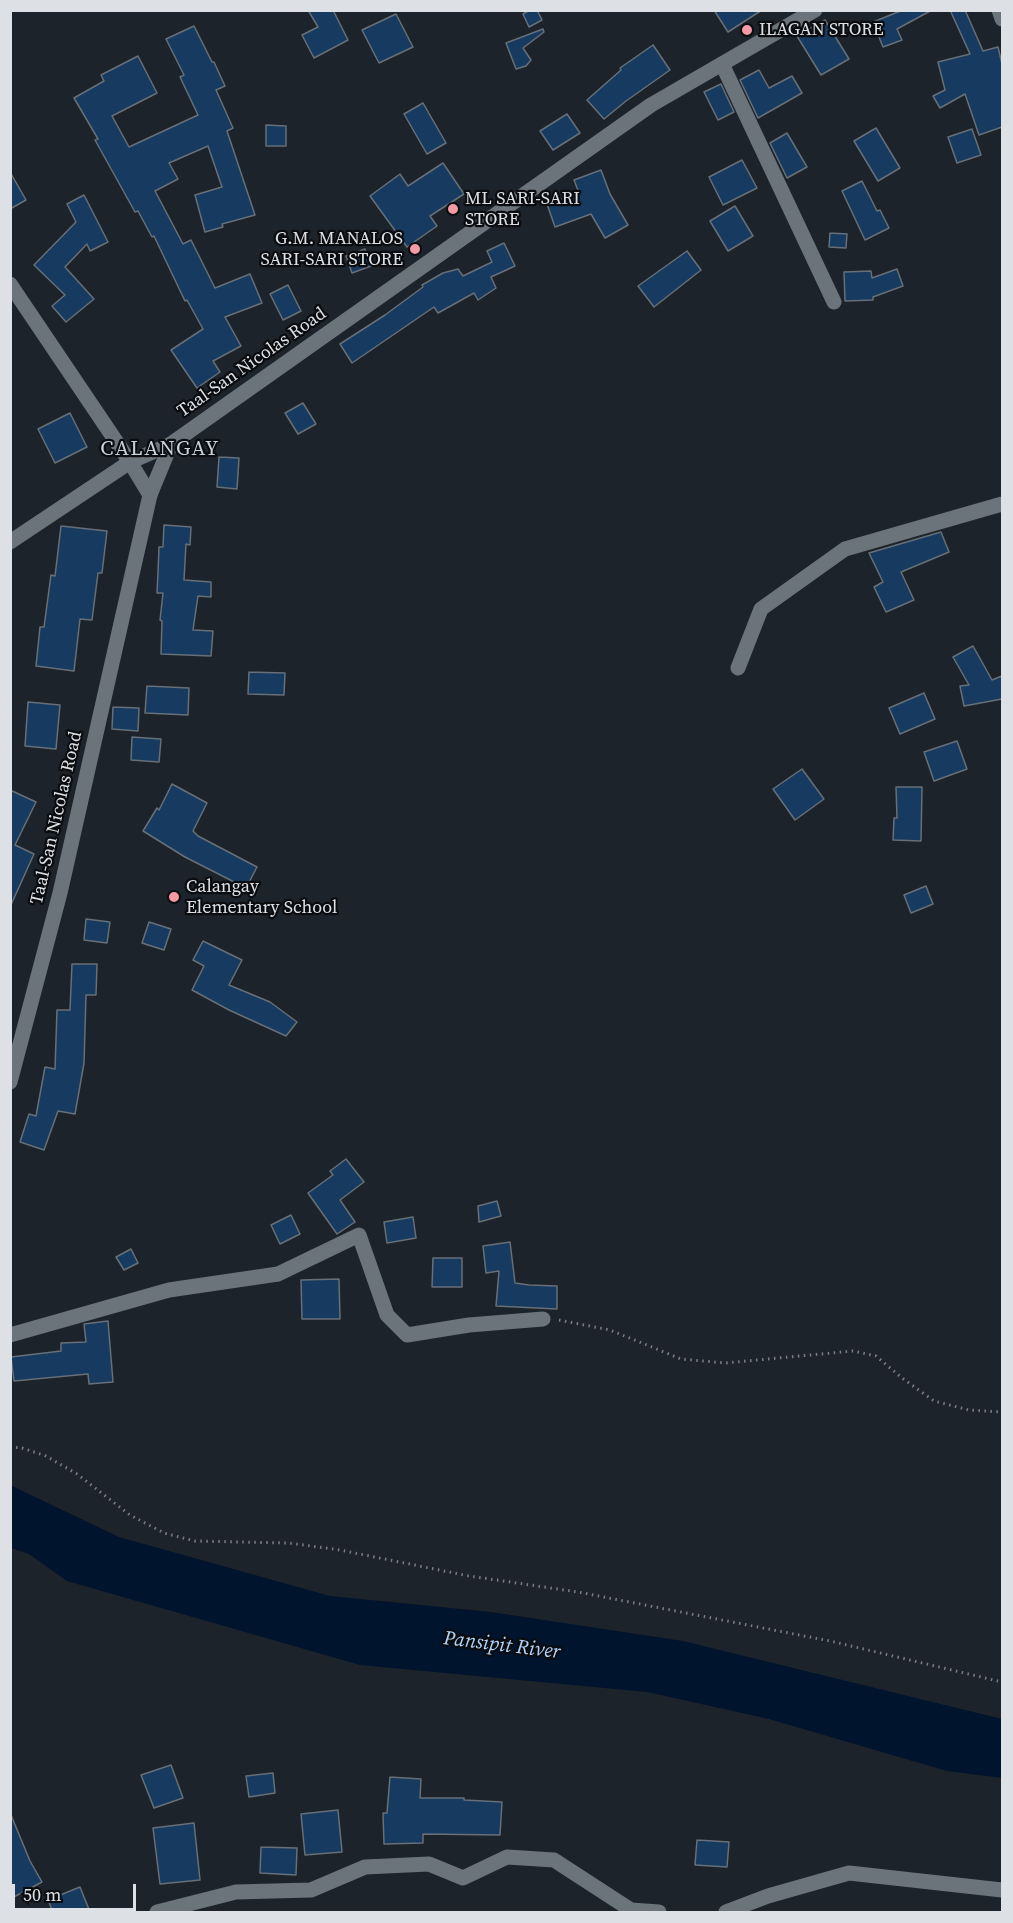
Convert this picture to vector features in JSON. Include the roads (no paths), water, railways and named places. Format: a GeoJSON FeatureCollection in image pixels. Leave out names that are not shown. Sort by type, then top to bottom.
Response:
{"type":"FeatureCollection","features":[{"type":"Feature","properties":{"kind":"street","name":"Taal-San Nicolas Road"},"geometry":{"type":"LineString","coordinates":[[10,1082],[60,893],[150,495],[171,444],[651,105],[815,10]]}},
{"type":"Feature","properties":{"kind":"street"},"geometry":{"type":"LineString","coordinates":[[999,10],[1002,19]]}},
{"type":"Feature","properties":{"kind":"street"},"geometry":{"type":"LineString","coordinates":[[723,64],[834,302]]}},
{"type":"Feature","properties":{"kind":"street"},"geometry":{"type":"LineString","coordinates":[[10,284],[150,495]]}},
{"type":"Feature","properties":{"kind":"street"},"geometry":{"type":"LineString","coordinates":[[10,542],[130,462],[171,444]]}},
{"type":"Feature","properties":{"kind":"street"},"geometry":{"type":"LineString","coordinates":[[738,668],[761,609],[846,549],[1002,504]]}},
{"type":"Feature","properties":{"kind":"street"},"geometry":{"type":"LineString","coordinates":[[10,1335],[169,1290],[278,1274],[359,1235],[387,1315],[407,1335],[469,1325],[543,1319]]}},
{"type":"Feature","properties":{"kind":"street"},"geometry":{"type":"LineString","coordinates":[[157,1912],[236,1892],[312,1890],[365,1867],[429,1864],[463,1878],[507,1857],[554,1860],[631,1910],[659,1912]]}},
{"type":"Feature","properties":{"kind":"street"},"geometry":{"type":"LineString","coordinates":[[726,1912],[768,1896],[849,1873],[1002,1890]]}},
{"type":"Feature","properties":{"kind":"water","name":"Pansipit River"},"geometry":{"type":"Polygon","coordinates":[[[10,1485],[119,1537],[330,1596],[491,1612],[683,1641],[1002,1719],[1002,1778],[947,1771],[769,1719],[647,1692],[360,1665],[67,1581],[29,1554],[11,1548],[10,1485]]]}},
{"type":"Feature","properties":{"kind":"place","name":"ILAGAN STORE"},"geometry":{"type":"Point","coordinates":[747,30]}},
{"type":"Feature","properties":{"kind":"place","name":"ML SARI-SARI STORE"},"geometry":{"type":"Point","coordinates":[453,209]}},
{"type":"Feature","properties":{"kind":"place","name":"G.M. MANALOS SARI-SARI STORE"},"geometry":{"type":"Point","coordinates":[415,249]}},
{"type":"Feature","properties":{"kind":"place","name":"Calangay Elementary School"},"geometry":{"type":"Point","coordinates":[174,897]}},
{"type":"Feature","properties":{"kind":"district","name":"CALANGAY"},"geometry":{"type":"Point","coordinates":[160,450]}}]}
